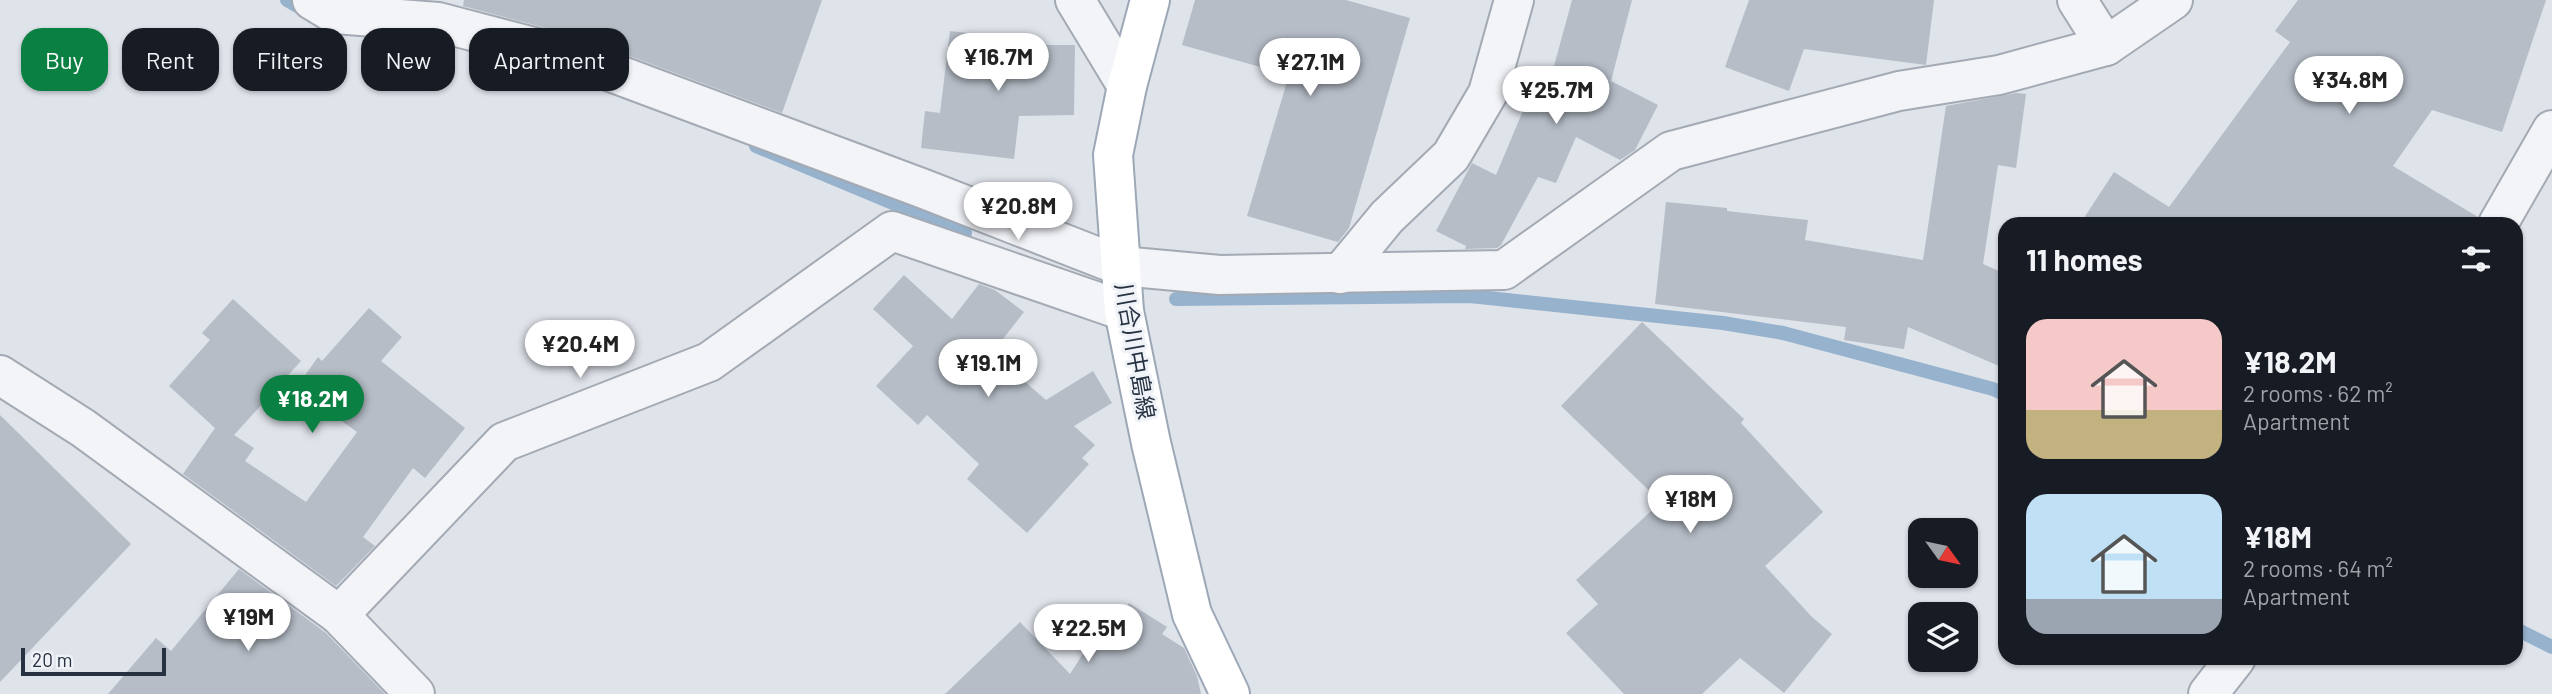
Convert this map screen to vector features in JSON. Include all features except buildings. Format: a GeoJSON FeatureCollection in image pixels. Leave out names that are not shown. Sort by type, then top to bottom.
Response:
{"type":"FeatureCollection","features":[{"type":"Feature","properties":{"kind":"main road","name":"川合川中島線"},"geometry":{"type":"LineString","coordinates":[[1150,0],[1112,155],[1124,311],[1151,443],[1192,614],[1230,694]]}},
{"type":"Feature","properties":{"kind":"street"},"geometry":{"type":"LineString","coordinates":[[312,0],[335,14],[438,22],[568,56],[1121,266],[1220,275],[1504,270],[1671,151],[1899,91],[1999,75],[2106,46],[2173,0]]}},
{"type":"Feature","properties":{"kind":"street"},"geometry":{"type":"LineString","coordinates":[[1075,0],[1127,86]]}},
{"type":"Feature","properties":{"kind":"street"},"geometry":{"type":"LineString","coordinates":[[1340,274],[1387,217],[1451,156],[1488,93],[1514,0]]}},
{"type":"Feature","properties":{"kind":"street"},"geometry":{"type":"LineString","coordinates":[[2077,0],[2106,46]]}},
{"type":"Feature","properties":{"kind":"street"},"geometry":{"type":"LineString","coordinates":[[2502,217],[2552,130]]}},
{"type":"Feature","properties":{"kind":"street"},"geometry":{"type":"LineString","coordinates":[[339,615],[504,442],[709,362],[892,231],[1124,311]]}},
{"type":"Feature","properties":{"kind":"street"},"geometry":{"type":"LineString","coordinates":[[0,375],[83,428],[339,615],[415,694]]}},
{"type":"Feature","properties":{"kind":"street"},"geometry":{"type":"LineString","coordinates":[[2208,694],[2231,665]]}},
{"type":"Feature","properties":{"kind":"waterway"},"geometry":{"type":"LineString","coordinates":[[287,0],[308,12]]}},
{"type":"Feature","properties":{"kind":"waterway"},"geometry":{"type":"LineString","coordinates":[[756,146],[965,233]]}},
{"type":"Feature","properties":{"kind":"waterway"},"geometry":{"type":"LineString","coordinates":[[1176,299],[1470,296],[1723,323],[1783,333],[1998,391]]}},
{"type":"Feature","properties":{"kind":"waterway"},"geometry":{"type":"LineString","coordinates":[[2523,632],[2552,647]]}}]}
